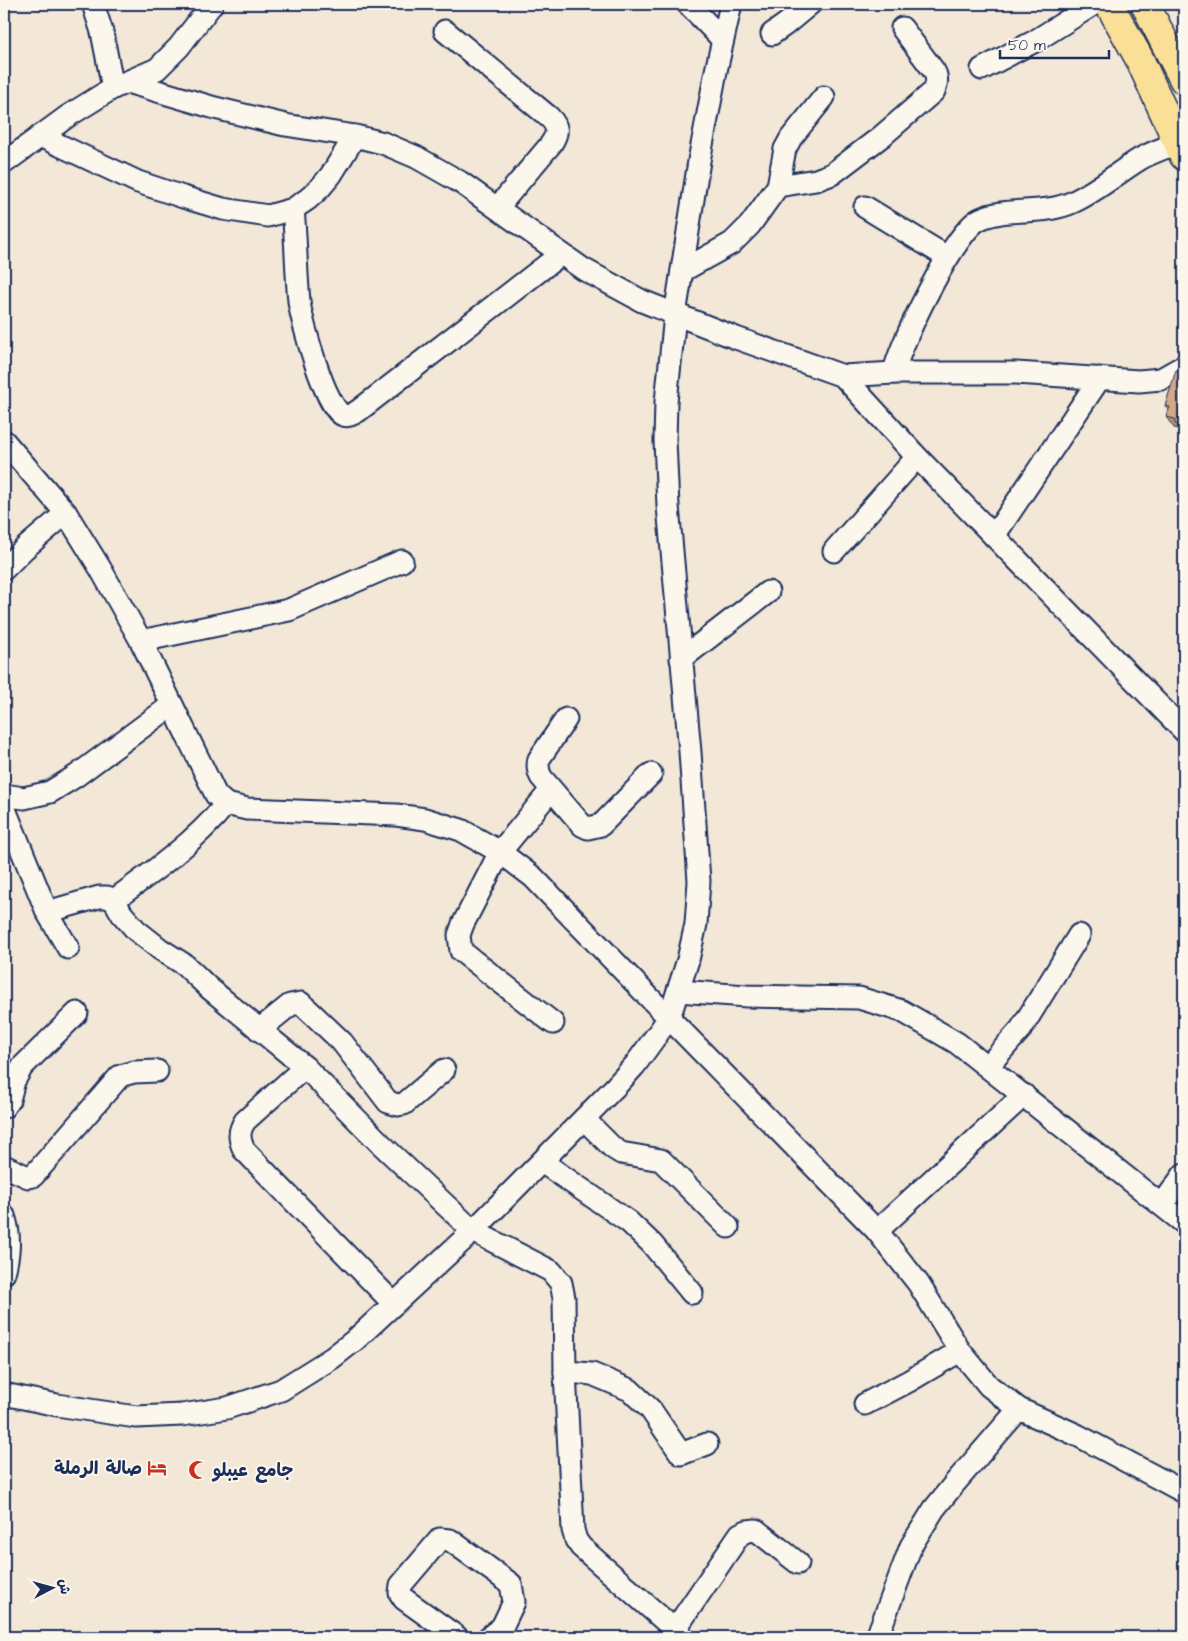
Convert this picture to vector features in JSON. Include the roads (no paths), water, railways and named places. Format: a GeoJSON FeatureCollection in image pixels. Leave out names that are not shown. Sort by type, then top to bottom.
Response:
{"type":"FeatureCollection","features":[{"type":"Feature","properties":{"kind":"main road"},"geometry":{"type":"LineString","coordinates":[[1109,4],[1139,58],[1181,149]]}},
{"type":"Feature","properties":{"kind":"main road"},"geometry":{"type":"LineString","coordinates":[[1145,4],[1184,80]]}},
{"type":"Feature","properties":{"kind":"street"},"geometry":{"type":"LineString","coordinates":[[93,4],[120,86]]}},
{"type":"Feature","properties":{"kind":"street"},"geometry":{"type":"LineString","coordinates":[[688,4],[722,39]]}},
{"type":"Feature","properties":{"kind":"street"},"geometry":{"type":"LineString","coordinates":[[4,1394],[57,1405],[136,1417],[182,1414],[227,1408],[281,1390],[332,1358],[355,1340],[473,1231],[635,1065],[669,1018],[696,924],[700,881],[668,506],[665,441],[668,377],[674,315],[699,161],[722,39],[731,4]]}},
{"type":"Feature","properties":{"kind":"street"},"geometry":{"type":"LineString","coordinates":[[772,34],[791,21],[810,4]]}},
{"type":"Feature","properties":{"kind":"street"},"geometry":{"type":"LineString","coordinates":[[982,69],[1035,41],[1094,4]]}},
{"type":"Feature","properties":{"kind":"street"},"geometry":{"type":"LineString","coordinates":[[4,163],[68,116],[120,86],[157,69],[167,61],[204,6]]}},
{"type":"Feature","properties":{"kind":"street"},"geometry":{"type":"LineString","coordinates":[[778,186],[816,180],[832,174],[882,136],[934,91],[937,84],[937,77],[934,71],[902,28]]}},
{"type":"Feature","properties":{"kind":"street"},"geometry":{"type":"LineString","coordinates":[[445,31],[550,117],[557,128],[557,135],[551,144],[498,207]]}},
{"type":"Feature","properties":{"kind":"street"},"geometry":{"type":"LineString","coordinates":[[120,86],[268,120],[383,143],[416,157],[460,182],[498,207],[583,269],[642,301],[674,315],[843,376],[894,373],[1016,372],[1139,381],[1162,379],[1184,366]]}},
{"type":"Feature","properties":{"kind":"street"},"geometry":{"type":"LineString","coordinates":[[682,271],[732,243],[750,225],[778,186],[785,149],[791,138],[824,97]]}},
{"type":"Feature","properties":{"kind":"street"},"geometry":{"type":"LineString","coordinates":[[40,136],[138,182],[223,208],[268,216],[293,209],[320,188],[331,175],[355,136]]}},
{"type":"Feature","properties":{"kind":"street"},"geometry":{"type":"LineString","coordinates":[[894,373],[895,364],[911,327],[953,246],[979,219],[993,215],[1054,209],[1072,203],[1098,188],[1141,158],[1181,149]]}},
{"type":"Feature","properties":{"kind":"street"},"geometry":{"type":"LineString","coordinates":[[864,207],[948,257]]}},
{"type":"Feature","properties":{"kind":"street"},"geometry":{"type":"LineString","coordinates":[[293,209],[299,302],[303,323],[328,394],[338,412],[343,415],[358,412],[561,254]]}},
{"type":"Feature","properties":{"kind":"street"},"geometry":{"type":"LineString","coordinates":[[843,376],[917,457],[1184,731]]}},
{"type":"Feature","properties":{"kind":"street"},"geometry":{"type":"LineString","coordinates":[[994,536],[1100,378]]}},
{"type":"Feature","properties":{"kind":"street"},"geometry":{"type":"LineString","coordinates":[[4,440],[66,513],[113,590],[141,641],[206,777],[216,795],[226,804],[247,808],[396,815],[425,819],[461,830],[500,852],[533,876],[877,1231],[918,1283],[960,1351],[989,1386],[1019,1409],[1077,1435],[1184,1492]]}},
{"type":"Feature","properties":{"kind":"street"},"geometry":{"type":"LineString","coordinates":[[834,551],[917,457]]}},
{"type":"Feature","properties":{"kind":"street"},"geometry":{"type":"LineString","coordinates":[[4,569],[66,513]]}},
{"type":"Feature","properties":{"kind":"street"},"geometry":{"type":"LineString","coordinates":[[141,641],[289,610],[402,560]]}},
{"type":"Feature","properties":{"kind":"street"},"geometry":{"type":"LineString","coordinates":[[681,659],[768,592]]}},
{"type":"Feature","properties":{"kind":"street"},"geometry":{"type":"LineString","coordinates":[[4,796],[24,798],[50,792],[76,776],[172,705]]}},
{"type":"Feature","properties":{"kind":"street"},"geometry":{"type":"LineString","coordinates":[[566,719],[537,763],[541,777],[582,825],[588,828],[601,825],[651,774]]}},
{"type":"Feature","properties":{"kind":"street"},"geometry":{"type":"LineString","coordinates":[[552,790],[500,852],[459,935],[461,951],[553,1022]]}},
{"type":"Feature","properties":{"kind":"street"},"geometry":{"type":"LineString","coordinates":[[114,900],[137,884],[191,840],[210,823],[226,804]]}},
{"type":"Feature","properties":{"kind":"street"},"geometry":{"type":"LineString","coordinates":[[4,808],[47,912],[68,948]]}},
{"type":"Feature","properties":{"kind":"street"},"geometry":{"type":"LineString","coordinates":[[47,912],[99,897],[107,897],[114,900],[122,914],[136,930],[160,949],[185,965],[305,1068],[382,1145],[473,1231],[551,1271],[561,1283],[564,1298],[565,1372],[573,1530],[576,1540],[581,1547],[676,1635],[740,1534],[756,1530],[798,1563]]}},
{"type":"Feature","properties":{"kind":"street"},"geometry":{"type":"LineString","coordinates":[[988,1066],[1021,1029],[1079,935]]}},
{"type":"Feature","properties":{"kind":"street"},"geometry":{"type":"LineString","coordinates":[[678,991],[747,996],[859,998],[902,1011],[957,1043],[988,1066],[1184,1223]]}},
{"type":"Feature","properties":{"kind":"street"},"geometry":{"type":"LineString","coordinates":[[259,1030],[290,1004],[301,1003],[342,1042],[388,1102],[393,1104],[404,1104],[444,1070]]}},
{"type":"Feature","properties":{"kind":"street"},"geometry":{"type":"LineString","coordinates":[[4,1107],[9,1100],[14,1081],[22,1067],[76,1013]]}},
{"type":"Feature","properties":{"kind":"street"},"geometry":{"type":"LineString","coordinates":[[305,1068],[244,1122],[239,1130],[239,1140],[244,1150],[394,1304]]}},
{"type":"Feature","properties":{"kind":"street"},"geometry":{"type":"LineString","coordinates":[[4,1166],[28,1177],[33,1176],[120,1076],[134,1072],[157,1071]]}},
{"type":"Feature","properties":{"kind":"street"},"geometry":{"type":"LineString","coordinates":[[877,1231],[1024,1096]]}},
{"type":"Feature","properties":{"kind":"street"},"geometry":{"type":"LineString","coordinates":[[584,1119],[612,1148],[621,1153],[661,1160],[728,1227]]}},
{"type":"Feature","properties":{"kind":"street"},"geometry":{"type":"LineString","coordinates":[[542,1162],[629,1222],[652,1244],[692,1294]]}},
{"type":"Feature","properties":{"kind":"street"},"geometry":{"type":"LineString","coordinates":[[1162,1205],[1184,1174]]}},
{"type":"Feature","properties":{"kind":"street"},"geometry":{"type":"LineString","coordinates":[[4,1216],[8,1226],[9,1253],[4,1273]]}},
{"type":"Feature","properties":{"kind":"street"},"geometry":{"type":"LineString","coordinates":[[865,1404],[960,1351]]}},
{"type":"Feature","properties":{"kind":"street"},"geometry":{"type":"LineString","coordinates":[[565,1372],[592,1374],[630,1390],[651,1410],[681,1454],[707,1444]]}},
{"type":"Feature","properties":{"kind":"street"},"geometry":{"type":"LineString","coordinates":[[877,1637],[912,1546],[920,1531],[954,1484],[1019,1409]]}},
{"type":"Feature","properties":{"kind":"street"},"geometry":{"type":"LineString","coordinates":[[457,1637],[404,1599],[400,1593],[401,1585],[440,1539],[450,1540],[511,1584],[514,1602],[503,1634]]}},
{"type":"Feature","properties":{"kind":"place","name":"صالة الرملة"},"geometry":{"type":"Point","coordinates":[157,1468]}},
{"type":"Feature","properties":{"kind":"place","name":"جامع عيبلو"},"geometry":{"type":"Point","coordinates":[198,1470]}}]}
